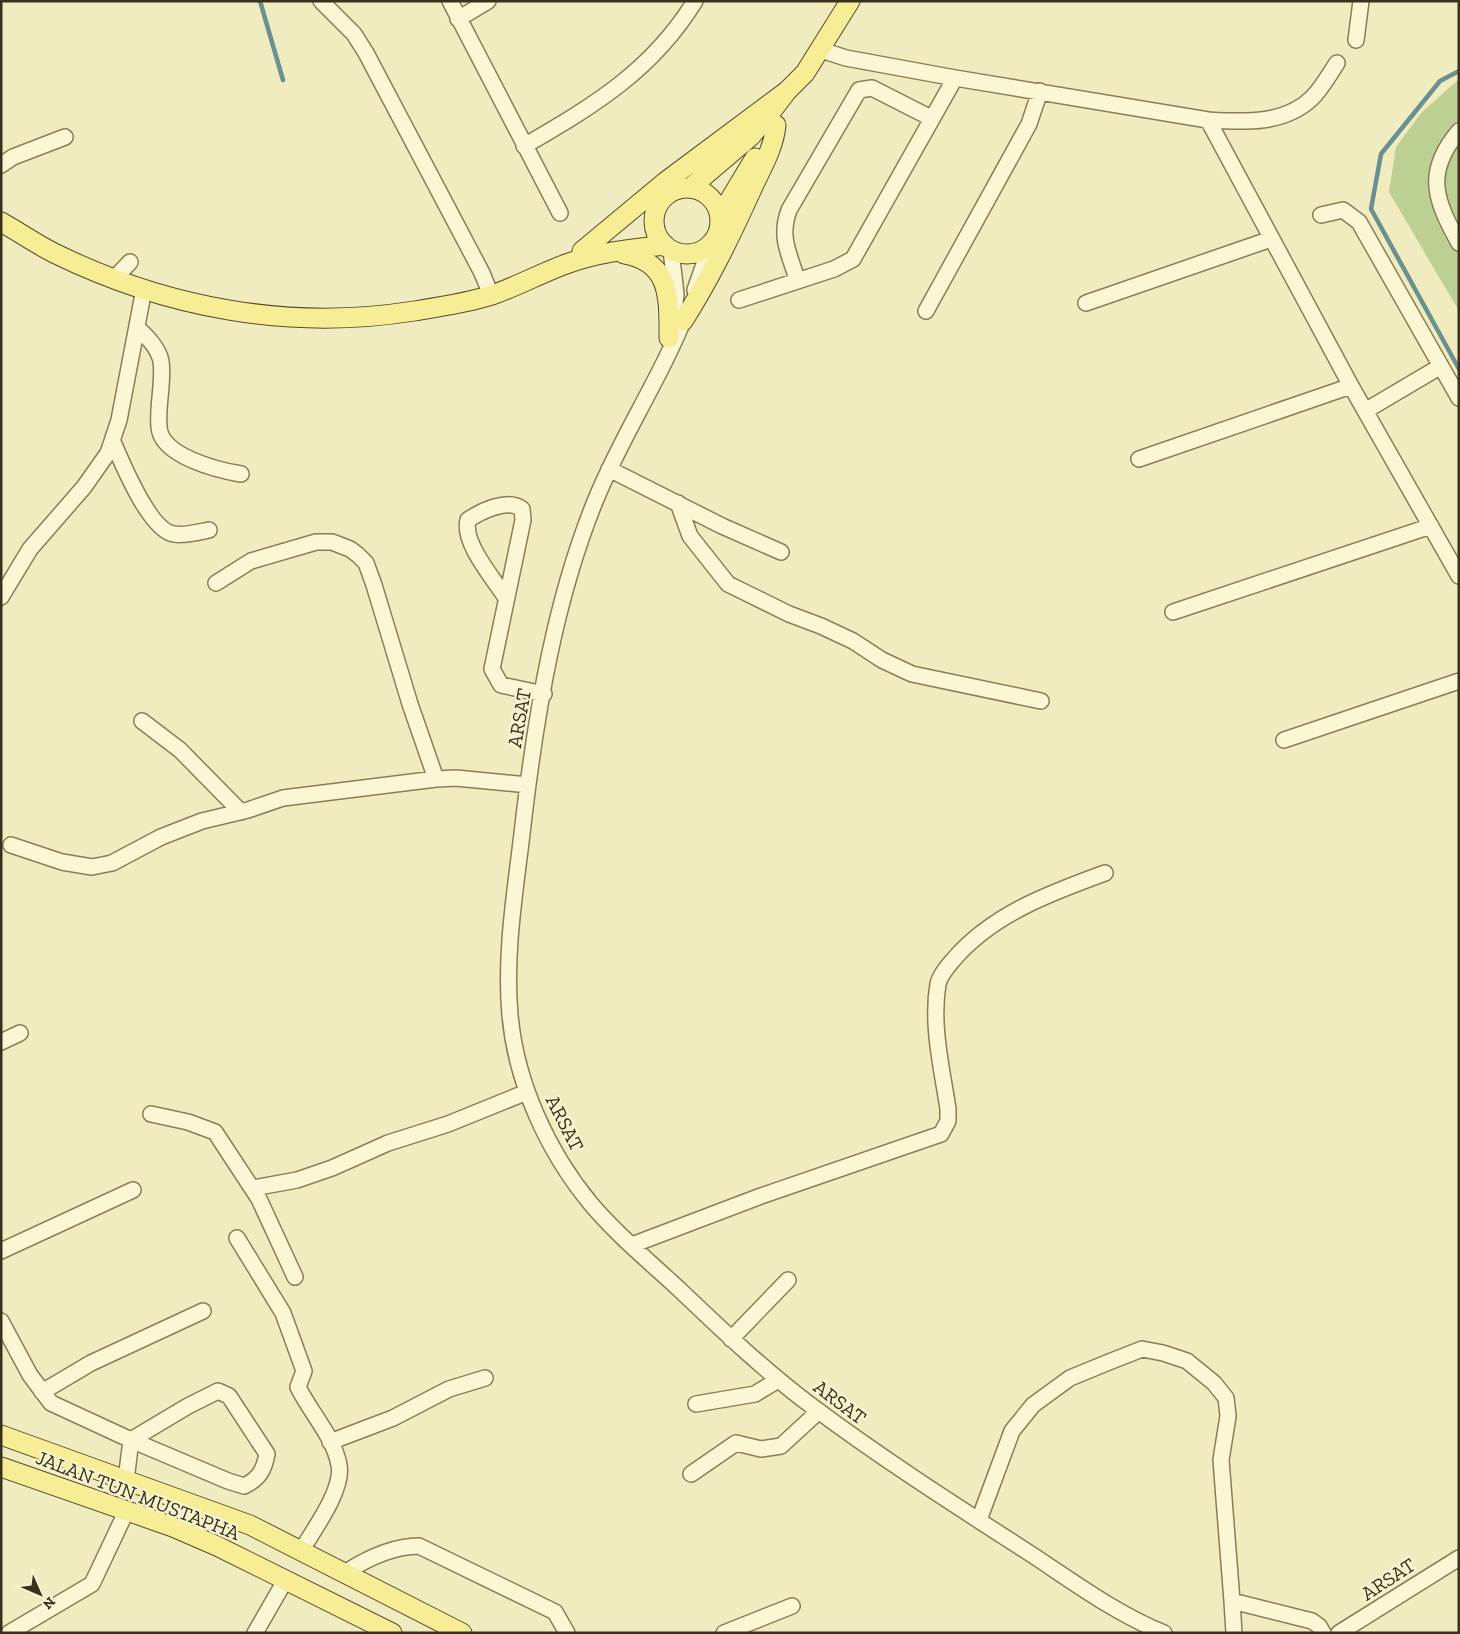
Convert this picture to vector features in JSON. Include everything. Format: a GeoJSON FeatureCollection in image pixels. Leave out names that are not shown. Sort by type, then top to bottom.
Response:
{"type":"FeatureCollection","features":[{"type":"Feature","properties":{"kind":"main road"},"geometry":{"type":"LineString","coordinates":[[576,257],[665,182],[786,91],[805,73],[822,50],[850,1]]}},
{"type":"Feature","properties":{"kind":"main road"},"geometry":{"type":"LineString","coordinates":[[576,257],[611,251],[668,248],[681,254],[692,254],[711,244],[717,236],[720,216],[796,96],[805,73]]}},
{"type":"Feature","properties":{"kind":"main road"},"geometry":{"type":"LineString","coordinates":[[1,222],[53,252],[114,279],[171,298],[252,315],[321,320],[374,318],[492,295],[576,257],[656,209],[670,193],[690,188],[751,136],[786,91]]}},
{"type":"Feature","properties":{"kind":"main road"},"geometry":{"type":"LineString","coordinates":[[683,322],[710,278],[773,144],[776,125]]}},
{"type":"Feature","properties":{"kind":"main road"},"geometry":{"type":"LineString","coordinates":[[690,188],[710,197],[716,205],[720,216]]}},
{"type":"Feature","properties":{"kind":"main road"},"geometry":{"type":"LineString","coordinates":[[656,209],[656,229],[668,248]]}},
{"type":"Feature","properties":{"kind":"main road"},"geometry":{"type":"LineString","coordinates":[[611,251],[640,256],[656,269],[662,277],[668,300],[669,338]]}},
{"type":"Feature","properties":{"kind":"main road"},"geometry":{"type":"LineString","coordinates":[[1,1435],[250,1525],[346,1572],[462,1633]]}},
{"type":"Feature","properties":{"kind":"main road","name":"JALAN TUN MUSTAPHA"},"geometry":{"type":"LineString","coordinates":[[1,1467],[182,1531],[286,1579],[392,1633]]}},
{"type":"Feature","properties":{"kind":"street"},"geometry":{"type":"LineString","coordinates":[[321,1],[354,34],[366,53],[492,295]]}},
{"type":"Feature","properties":{"kind":"street"},"geometry":{"type":"LineString","coordinates":[[450,1],[560,213]]}},
{"type":"Feature","properties":{"kind":"street"},"geometry":{"type":"LineString","coordinates":[[458,19],[488,1]]}},
{"type":"Feature","properties":{"kind":"street"},"geometry":{"type":"LineString","coordinates":[[524,146],[594,105],[628,78],[675,31],[695,1]]}},
{"type":"Feature","properties":{"kind":"street"},"geometry":{"type":"LineString","coordinates":[[1356,40],[1361,1]]}},
{"type":"Feature","properties":{"kind":"street"},"geometry":{"type":"LineString","coordinates":[[822,50],[846,58],[955,78],[1208,120],[1247,122],[1273,118],[1297,109],[1312,98],[1337,63]]}},
{"type":"Feature","properties":{"kind":"street"},"geometry":{"type":"LineString","coordinates":[[739,300],[797,279],[834,269],[853,259],[955,78]]}},
{"type":"Feature","properties":{"kind":"street"},"geometry":{"type":"LineString","coordinates":[[797,279],[785,245],[783,226],[789,210],[859,90],[872,88],[931,118]]}},
{"type":"Feature","properties":{"kind":"street"},"geometry":{"type":"LineString","coordinates":[[926,311],[1029,124],[1040,91]]}},
{"type":"Feature","properties":{"kind":"street"},"geometry":{"type":"LineString","coordinates":[[1208,120],[1351,386],[1459,576]]}},
{"type":"Feature","properties":{"kind":"street"},"geometry":{"type":"LineString","coordinates":[[1459,130],[1449,142],[1437,167],[1435,189],[1443,214],[1459,243]]}},
{"type":"Feature","properties":{"kind":"street"},"geometry":{"type":"LineString","coordinates":[[1,165],[13,157],[65,137]]}},
{"type":"Feature","properties":{"kind":"street"},"geometry":{"type":"LineString","coordinates":[[1321,215],[1343,210],[1359,222],[1459,398]]}},
{"type":"Feature","properties":{"kind":"street"},"geometry":{"type":"LineString","coordinates":[[1086,303],[1271,239]]}},
{"type":"Feature","properties":{"kind":"street"},"geometry":{"type":"LineString","coordinates":[[663,361],[683,322],[711,244]]}},
{"type":"Feature","properties":{"kind":"street"},"geometry":{"type":"LineString","coordinates":[[663,361],[669,338],[676,294],[668,248]]}},
{"type":"Feature","properties":{"kind":"street"},"geometry":{"type":"LineString","coordinates":[[114,279],[130,262]]}},
{"type":"Feature","properties":{"kind":"street"},"geometry":{"type":"LineString","coordinates":[[1,597],[30,549],[97,471],[113,442],[119,420],[144,289]]}},
{"type":"Feature","properties":{"kind":"street"},"geometry":{"type":"LineString","coordinates":[[137,326],[153,344],[161,361],[159,427],[161,438],[174,450],[215,470],[241,474]]}},
{"type":"Feature","properties":{"kind":"street","name":"ARSAT"},"geometry":{"type":"LineString","coordinates":[[663,361],[609,469],[582,536],[555,625],[528,785],[510,936],[508,978],[514,1050],[527,1092],[562,1164],[590,1203],[731,1339],[778,1380],[867,1448],[1104,1602],[1164,1633]]}},
{"type":"Feature","properties":{"kind":"street"},"geometry":{"type":"LineString","coordinates":[[1365,411],[1441,366]]}},
{"type":"Feature","properties":{"kind":"street"},"geometry":{"type":"LineString","coordinates":[[1139,459],[1351,386]]}},
{"type":"Feature","properties":{"kind":"street"},"geometry":{"type":"LineString","coordinates":[[113,442],[127,474],[157,524],[165,531],[175,535],[210,530]]}},
{"type":"Feature","properties":{"kind":"street"},"geometry":{"type":"LineString","coordinates":[[609,469],[781,552]]}},
{"type":"Feature","properties":{"kind":"street"},"geometry":{"type":"LineString","coordinates":[[678,503],[690,536],[728,584],[789,614],[853,641],[882,660],[912,674],[1041,701]]}},
{"type":"Feature","properties":{"kind":"street"},"geometry":{"type":"LineString","coordinates":[[506,598],[472,546],[467,526],[468,520],[476,515],[502,505],[512,505],[522,509],[523,520],[492,669],[501,685],[544,694]]}},
{"type":"Feature","properties":{"kind":"street"},"geometry":{"type":"LineString","coordinates":[[1173,612],[1431,526]]}},
{"type":"Feature","properties":{"kind":"street"},"geometry":{"type":"LineString","coordinates":[[216,583],[252,561],[316,542],[332,542],[350,549],[358,555],[366,563],[374,585],[410,704],[436,779]]}},
{"type":"Feature","properties":{"kind":"street"},"geometry":{"type":"LineString","coordinates":[[1284,740],[1459,681]]}},
{"type":"Feature","properties":{"kind":"street"},"geometry":{"type":"LineString","coordinates":[[142,721],[180,750],[240,812]]}},
{"type":"Feature","properties":{"kind":"street"},"geometry":{"type":"LineString","coordinates":[[11,845],[62,862],[92,867],[112,863],[161,837],[202,821],[240,812],[284,798],[436,779],[456,778],[528,785]]}},
{"type":"Feature","properties":{"kind":"street"},"geometry":{"type":"LineString","coordinates":[[632,1245],[761,1196],[941,1134],[948,1121],[948,1109],[935,1008],[939,982],[946,968],[970,941],[1001,918],[1062,888],[1104,872]]}},
{"type":"Feature","properties":{"kind":"street"},"geometry":{"type":"LineString","coordinates":[[1,1042],[20,1033]]}},
{"type":"Feature","properties":{"kind":"street"},"geometry":{"type":"LineString","coordinates":[[253,1188],[298,1180],[332,1168],[388,1143],[448,1124],[527,1092]]}},
{"type":"Feature","properties":{"kind":"street"},"geometry":{"type":"LineString","coordinates":[[151,1114],[188,1122],[215,1132],[253,1188],[295,1277]]}},
{"type":"Feature","properties":{"kind":"street"},"geometry":{"type":"LineString","coordinates":[[1,1251],[133,1190]]}},
{"type":"Feature","properties":{"kind":"street"},"geometry":{"type":"LineString","coordinates":[[237,1238],[283,1314],[304,1371],[298,1387],[330,1442],[340,1465],[330,1502],[301,1551]]}},
{"type":"Feature","properties":{"kind":"street"},"geometry":{"type":"LineString","coordinates":[[731,1339],[788,1280]]}},
{"type":"Feature","properties":{"kind":"street"},"geometry":{"type":"LineString","coordinates":[[42,1392],[91,1363],[203,1311]]}},
{"type":"Feature","properties":{"kind":"street"},"geometry":{"type":"LineString","coordinates":[[1,1321],[42,1392],[51,1403],[131,1440],[244,1486],[255,1481],[264,1468],[267,1454],[229,1396],[218,1391],[181,1409],[131,1440]]}},
{"type":"Feature","properties":{"kind":"street"},"geometry":{"type":"LineString","coordinates":[[979,1520],[1012,1431],[1033,1406],[1070,1378],[1142,1349],[1163,1353],[1187,1361],[1214,1383],[1226,1398],[1228,1416],[1220,1460],[1234,1633]]}},
{"type":"Feature","properties":{"kind":"street"},"geometry":{"type":"LineString","coordinates":[[330,1442],[393,1418],[450,1389],[485,1378]]}},
{"type":"Feature","properties":{"kind":"street"},"geometry":{"type":"LineString","coordinates":[[696,1404],[755,1394],[778,1380]]}},
{"type":"Feature","properties":{"kind":"street"},"geometry":{"type":"LineString","coordinates":[[691,1474],[736,1443],[761,1449],[781,1446],[819,1411]]}},
{"type":"Feature","properties":{"kind":"street"},"geometry":{"type":"LineString","coordinates":[[126,1480],[131,1440]]}},
{"type":"Feature","properties":{"kind":"street"},"geometry":{"type":"LineString","coordinates":[[9,1633],[92,1584],[126,1512]]}},
{"type":"Feature","properties":{"kind":"street"},"geometry":{"type":"LineString","coordinates":[[346,1572],[364,1561],[388,1552],[405,1546],[419,1546],[556,1612],[567,1633]]}},
{"type":"Feature","properties":{"kind":"street","name":"ARSAT"},"geometry":{"type":"LineString","coordinates":[[1338,1633],[1459,1558]]}},
{"type":"Feature","properties":{"kind":"street"},"geometry":{"type":"LineString","coordinates":[[255,1633],[286,1579]]}},
{"type":"Feature","properties":{"kind":"street"},"geometry":{"type":"LineString","coordinates":[[1232,1601],[1312,1622],[1319,1626],[1323,1633]]}},
{"type":"Feature","properties":{"kind":"street"},"geometry":{"type":"LineString","coordinates":[[724,1633],[792,1606]]}},
{"type":"Feature","properties":{"kind":"green space"},"geometry":{"type":"Polygon","coordinates":[[[1459,79],[1459,311],[1389,192],[1396,147],[1421,113],[1459,79]]]}},
{"type":"Feature","properties":{"kind":"waterway"},"geometry":{"type":"LineString","coordinates":[[260,1],[283,80]]}},
{"type":"Feature","properties":{"kind":"waterway"},"geometry":{"type":"LineString","coordinates":[[1459,71],[1440,81],[1381,154],[1371,209],[1459,369]]}}]}
